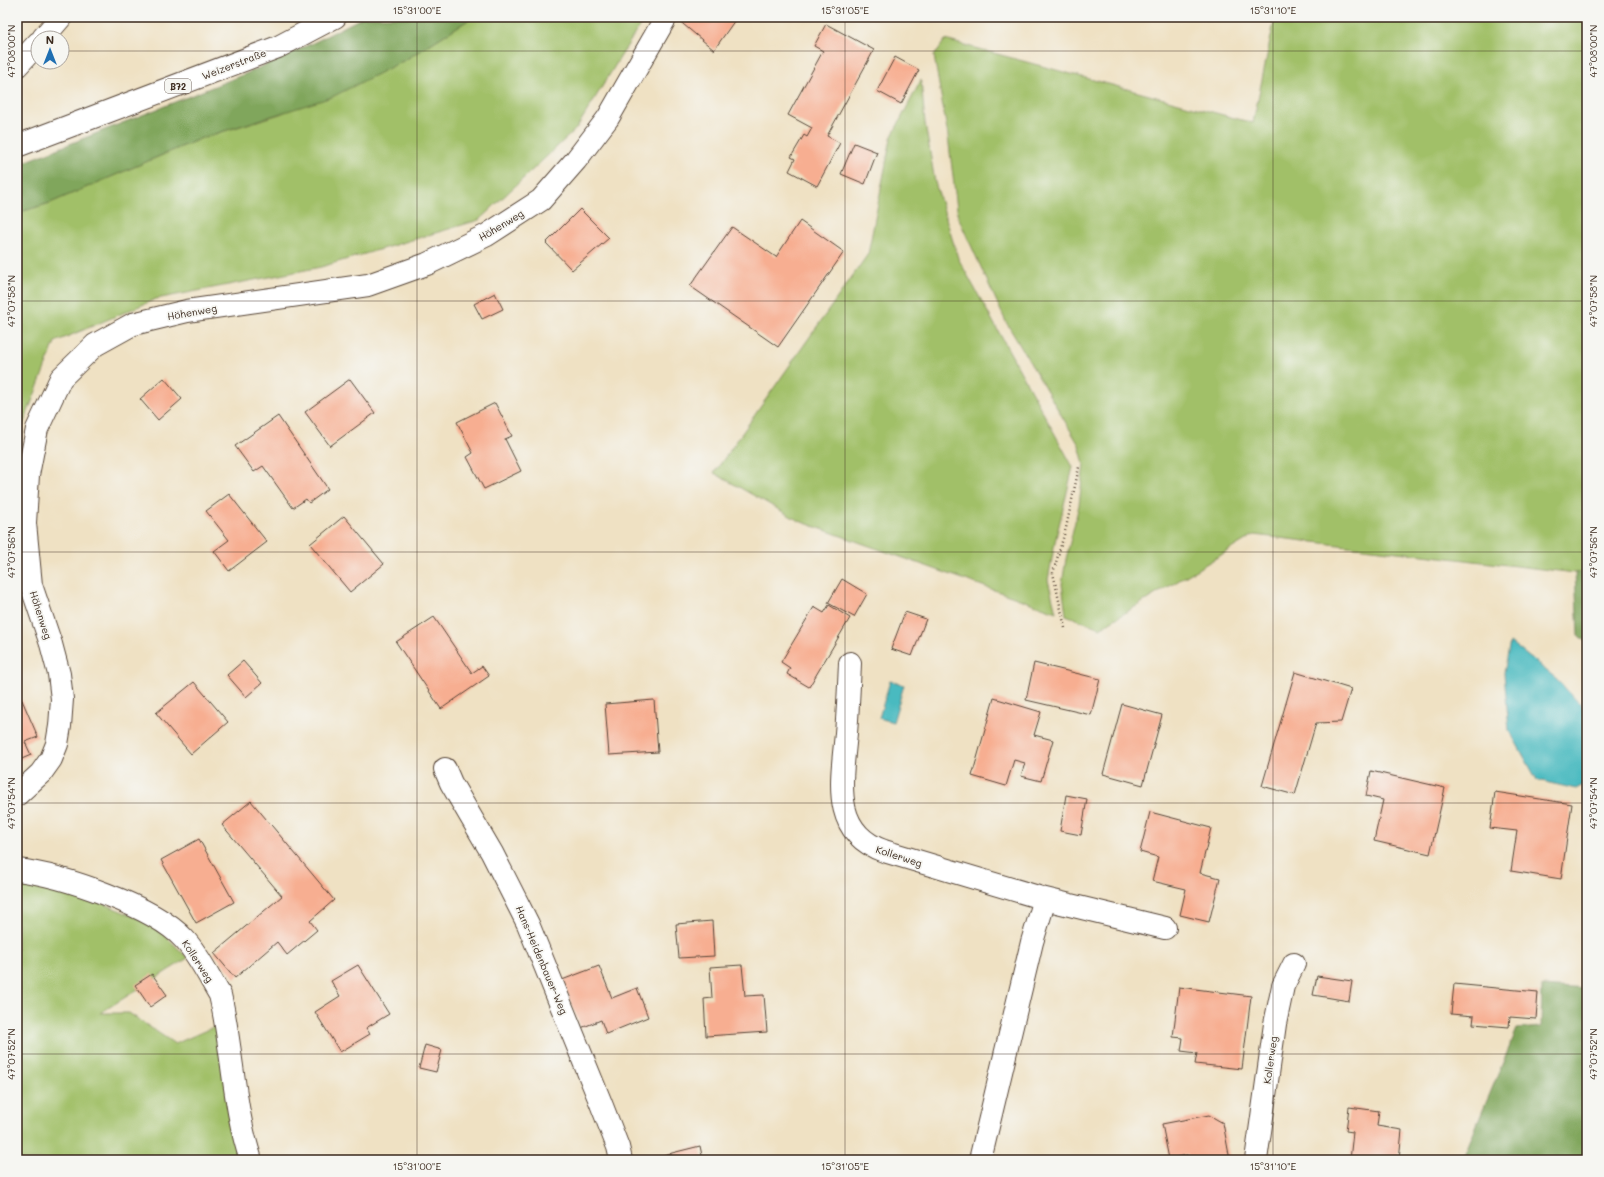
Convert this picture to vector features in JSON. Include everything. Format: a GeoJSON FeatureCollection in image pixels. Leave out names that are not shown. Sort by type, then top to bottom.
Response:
{"type":"FeatureCollection","features":[{"type":"Feature","properties":{"kind":"street"},"geometry":{"type":"LineString","coordinates":[[50,30],[61,17]]}},
{"type":"Feature","properties":{"kind":"street","name":"Weizerstraße"},"geometry":{"type":"LineString","coordinates":[[17,146],[278,47],[335,17]]}},
{"type":"Feature","properties":{"kind":"street","name":"Höhenweg"},"geometry":{"type":"LineString","coordinates":[[17,795],[41,773],[51,759],[57,744],[60,726],[62,699],[59,674],[51,644],[31,585],[25,523],[28,475],[37,428],[61,378],[95,345],[132,324],[187,311],[368,285],[427,264],[487,235],[541,200],[576,160],[608,118],[666,17]]}},
{"type":"Feature","properties":{"kind":"street"},"geometry":{"type":"LineString","coordinates":[[17,66],[30,52]]}},
{"type":"Feature","properties":{"kind":"street","name":"Kollerweg"},"geometry":{"type":"LineString","coordinates":[[850,663],[848,709],[841,792],[847,818],[857,834],[872,847],[1045,899],[1165,928]]}},
{"type":"Feature","properties":{"kind":"street","name":"Hans-Heidenbauer-Weg"},"geometry":{"type":"LineString","coordinates":[[445,769],[451,783],[508,883],[528,924],[600,1101],[618,1147],[621,1160]]}},
{"type":"Feature","properties":{"kind":"street","name":"Kollerweg"},"geometry":{"type":"LineString","coordinates":[[17,870],[47,875],[79,884],[133,906],[169,925],[190,945],[220,996],[238,1102],[247,1149],[251,1160]]}},
{"type":"Feature","properties":{"kind":"street"},"geometry":{"type":"LineString","coordinates":[[980,1160],[1032,942],[1045,899]]}},
{"type":"Feature","properties":{"kind":"street","name":"Kollerweg"},"geometry":{"type":"LineString","coordinates":[[1256,1160],[1275,1024],[1283,986],[1294,964]]}},
{"type":"Feature","properties":{"kind":"path"},"geometry":{"type":"LineString","coordinates":[[1065,628],[1053,573],[1066,528],[1079,467]]}},
{"type":"Feature","properties":{"kind":"green space"},"geometry":{"type":"Polygon","coordinates":[[[363,17],[473,17],[405,60],[332,97],[202,138],[50,203],[17,213],[17,165],[250,72],[317,41],[363,17]]]}},
{"type":"Feature","properties":{"kind":"green space"},"geometry":{"type":"Polygon","coordinates":[[[473,17],[645,17],[576,129],[479,220],[321,267],[156,299],[55,342],[17,440],[17,213],[50,203],[202,138],[280,114],[405,60],[473,17]]]}},
{"type":"Feature","properties":{"kind":"green space"},"geometry":{"type":"Polygon","coordinates":[[[1275,17],[1587,17],[1587,571],[1575,573],[1254,535],[1100,628],[1066,615],[1062,584],[1066,559],[1079,505],[1084,464],[1079,445],[1006,322],[958,217],[948,136],[934,56],[945,40],[1253,123],[1275,17]]]}},
{"type":"Feature","properties":{"kind":"green space"},"geometry":{"type":"Polygon","coordinates":[[[921,80],[925,123],[935,182],[958,258],[1073,467],[1055,542],[1048,580],[1056,612],[799,521],[714,473],[868,254],[891,138],[921,80]]]}},
{"type":"Feature","properties":{"kind":"green space"},"geometry":{"type":"Polygon","coordinates":[[[1587,571],[1587,643],[1578,635],[1575,573],[1587,571]]]}},
{"type":"Feature","properties":{"kind":"green space"},"geometry":{"type":"Polygon","coordinates":[[[17,878],[76,892],[154,925],[188,958],[100,1013],[129,1013],[175,1044],[218,1025],[243,1160],[17,1160],[17,878]]]}},
{"type":"Feature","properties":{"kind":"green space"},"geometry":{"type":"Polygon","coordinates":[[[1542,986],[1587,989],[1587,1160],[1462,1160],[1517,1029],[1541,1027],[1542,986]]]}},
{"type":"Feature","properties":{"kind":"water"},"geometry":{"type":"Polygon","coordinates":[[[1510,642],[1557,679],[1587,712],[1587,783],[1576,789],[1537,780],[1509,730],[1504,673],[1510,642]]]}},
{"type":"Feature","properties":{"kind":"water"},"geometry":{"type":"Polygon","coordinates":[[[890,681],[904,685],[893,722],[879,718],[890,681]]]}},
{"type":"Feature","properties":{"kind":"building"},"geometry":{"type":"Polygon","coordinates":[[[678,17],[737,17],[714,50],[677,19],[678,17]]]}},
{"type":"Feature","properties":{"kind":"building"},"geometry":{"type":"Polygon","coordinates":[[[826,24],[874,50],[827,136],[840,143],[817,186],[789,171],[795,159],[791,157],[804,135],[807,137],[812,128],[788,115],[823,51],[814,46],[826,24]]]}},
{"type":"Feature","properties":{"kind":"building"},"geometry":{"type":"Polygon","coordinates":[[[895,57],[919,70],[901,104],[877,91],[895,57]]]}},
{"type":"Feature","properties":{"kind":"building"},"geometry":{"type":"Polygon","coordinates":[[[854,143],[877,152],[865,184],[841,174],[854,143]]]}},
{"type":"Feature","properties":{"kind":"building"},"geometry":{"type":"Polygon","coordinates":[[[580,209],[609,238],[572,270],[546,243],[580,209]]]}},
{"type":"Feature","properties":{"kind":"building"},"geometry":{"type":"Polygon","coordinates":[[[800,221],[844,252],[778,347],[690,286],[732,227],[776,257],[800,221]]]}},
{"type":"Feature","properties":{"kind":"building"},"geometry":{"type":"Polygon","coordinates":[[[495,293],[503,309],[482,319],[474,304],[495,293]]]}},
{"type":"Feature","properties":{"kind":"building"},"geometry":{"type":"Polygon","coordinates":[[[164,378],[182,399],[158,420],[140,399],[164,378]]]}},
{"type":"Feature","properties":{"kind":"building"},"geometry":{"type":"Polygon","coordinates":[[[350,379],[375,413],[330,446],[305,412],[350,379]]]}},
{"type":"Feature","properties":{"kind":"building"},"geometry":{"type":"Polygon","coordinates":[[[495,403],[512,436],[505,439],[521,471],[484,489],[467,457],[473,453],[457,422],[495,403]]]}},
{"type":"Feature","properties":{"kind":"building"},"geometry":{"type":"Polygon","coordinates":[[[278,416],[328,489],[309,503],[306,499],[293,508],[263,466],[254,472],[235,446],[278,416]]]}},
{"type":"Feature","properties":{"kind":"building"},"geometry":{"type":"Polygon","coordinates":[[[229,494],[267,542],[229,571],[214,551],[229,540],[206,511],[229,494]]]}},
{"type":"Feature","properties":{"kind":"building"},"geometry":{"type":"Polygon","coordinates":[[[344,516],[384,564],[350,592],[310,544],[344,516]]]}},
{"type":"Feature","properties":{"kind":"building"},"geometry":{"type":"Polygon","coordinates":[[[842,579],[867,594],[854,617],[828,603],[842,579]]]}},
{"type":"Feature","properties":{"kind":"building"},"geometry":{"type":"Polygon","coordinates":[[[829,605],[850,618],[809,687],[787,674],[790,668],[781,662],[814,607],[824,613],[829,605]]]}},
{"type":"Feature","properties":{"kind":"building"},"geometry":{"type":"Polygon","coordinates":[[[905,612],[926,619],[912,656],[891,649],[905,612]]]}},
{"type":"Feature","properties":{"kind":"building"},"geometry":{"type":"Polygon","coordinates":[[[434,617],[472,673],[482,666],[489,676],[441,709],[396,642],[434,617]]]}},
{"type":"Feature","properties":{"kind":"building"},"geometry":{"type":"Polygon","coordinates":[[[243,661],[262,683],[246,697],[227,675],[243,661]]]}},
{"type":"Feature","properties":{"kind":"building"},"geometry":{"type":"Polygon","coordinates":[[[1034,663],[1100,679],[1091,715],[1026,700],[1034,663]]]}},
{"type":"Feature","properties":{"kind":"building"},"geometry":{"type":"Polygon","coordinates":[[[1295,672],[1351,689],[1341,722],[1316,723],[1295,795],[1262,786],[1295,672]]]}},
{"type":"Feature","properties":{"kind":"building"},"geometry":{"type":"Polygon","coordinates":[[[194,682],[228,722],[191,754],[156,713],[194,682]]]}},
{"type":"Feature","properties":{"kind":"building"},"geometry":{"type":"Polygon","coordinates":[[[994,698],[1041,712],[1034,735],[1053,740],[1041,781],[1021,776],[1025,763],[1014,760],[1006,786],[972,776],[994,698]]]}},
{"type":"Feature","properties":{"kind":"building"},"geometry":{"type":"Polygon","coordinates":[[[22,700],[38,737],[25,742],[31,755],[17,761],[17,702],[22,700]]]}},
{"type":"Feature","properties":{"kind":"building"},"geometry":{"type":"Polygon","coordinates":[[[654,700],[658,752],[609,755],[605,704],[654,700]]]}},
{"type":"Feature","properties":{"kind":"building"},"geometry":{"type":"Polygon","coordinates":[[[1122,704],[1162,715],[1143,785],[1103,774],[1122,704]]]}},
{"type":"Feature","properties":{"kind":"building"},"geometry":{"type":"Polygon","coordinates":[[[1371,771],[1445,788],[1430,854],[1374,841],[1383,800],[1366,796],[1371,771]]]}},
{"type":"Feature","properties":{"kind":"building"},"geometry":{"type":"Polygon","coordinates":[[[1495,792],[1572,804],[1561,879],[1511,871],[1517,831],[1490,828],[1495,792]]]}},
{"type":"Feature","properties":{"kind":"building"},"geometry":{"type":"Polygon","coordinates":[[[1066,795],[1087,799],[1081,835],[1060,831],[1066,795]]]}},
{"type":"Feature","properties":{"kind":"building"},"geometry":{"type":"Polygon","coordinates":[[[251,801],[334,900],[310,921],[317,930],[287,955],[277,942],[235,978],[214,953],[282,896],[222,825],[251,801]]]}},
{"type":"Feature","properties":{"kind":"building"},"geometry":{"type":"Polygon","coordinates":[[[1150,812],[1211,828],[1200,873],[1220,878],[1209,922],[1180,915],[1186,889],[1152,881],[1158,857],[1140,852],[1150,812]]]}},
{"type":"Feature","properties":{"kind":"building"},"geometry":{"type":"Polygon","coordinates":[[[199,839],[234,902],[196,923],[161,860],[199,839]]]}},
{"type":"Feature","properties":{"kind":"building"},"geometry":{"type":"Polygon","coordinates":[[[712,921],[714,956],[679,958],[676,924],[712,921]]]}},
{"type":"Feature","properties":{"kind":"building"},"geometry":{"type":"Polygon","coordinates":[[[358,965],[389,1014],[366,1028],[370,1034],[340,1052],[315,1012],[340,996],[331,981],[358,965]]]}},
{"type":"Feature","properties":{"kind":"building"},"geometry":{"type":"Polygon","coordinates":[[[742,965],[745,996],[764,995],[767,1032],[706,1036],[704,999],[712,998],[710,967],[742,965]]]}},
{"type":"Feature","properties":{"kind":"building"},"geometry":{"type":"Polygon","coordinates":[[[599,966],[612,998],[637,988],[648,1017],[606,1034],[601,1020],[581,1028],[562,980],[599,966]]]}},
{"type":"Feature","properties":{"kind":"building"},"geometry":{"type":"Polygon","coordinates":[[[152,974],[167,995],[150,1007],[135,985],[152,974]]]}},
{"type":"Feature","properties":{"kind":"building"},"geometry":{"type":"Polygon","coordinates":[[[1317,976],[1352,981],[1349,1001],[1313,995],[1317,976]]]}},
{"type":"Feature","properties":{"kind":"building"},"geometry":{"type":"Polygon","coordinates":[[[1454,984],[1538,992],[1536,1019],[1510,1017],[1509,1027],[1473,1024],[1474,1016],[1451,1014],[1454,984]]]}},
{"type":"Feature","properties":{"kind":"building"},"geometry":{"type":"Polygon","coordinates":[[[1179,987],[1251,996],[1242,1069],[1195,1064],[1197,1053],[1181,1051],[1183,1038],[1173,1037],[1179,987]]]}},
{"type":"Feature","properties":{"kind":"building"},"geometry":{"type":"Polygon","coordinates":[[[425,1045],[442,1050],[436,1072],[419,1068],[425,1045]]]}},
{"type":"Feature","properties":{"kind":"building"},"geometry":{"type":"Polygon","coordinates":[[[1349,1107],[1379,1111],[1377,1126],[1402,1130],[1399,1160],[1350,1160],[1353,1132],[1346,1131],[1349,1107]]]}},
{"type":"Feature","properties":{"kind":"building"},"geometry":{"type":"Polygon","coordinates":[[[1209,1115],[1223,1123],[1230,1160],[1193,1160],[1187,1155],[1169,1159],[1162,1124],[1209,1115]]]}},
{"type":"Feature","properties":{"kind":"building"},"geometry":{"type":"Polygon","coordinates":[[[700,1146],[703,1160],[665,1160],[664,1155],[700,1146]]]}}]}
